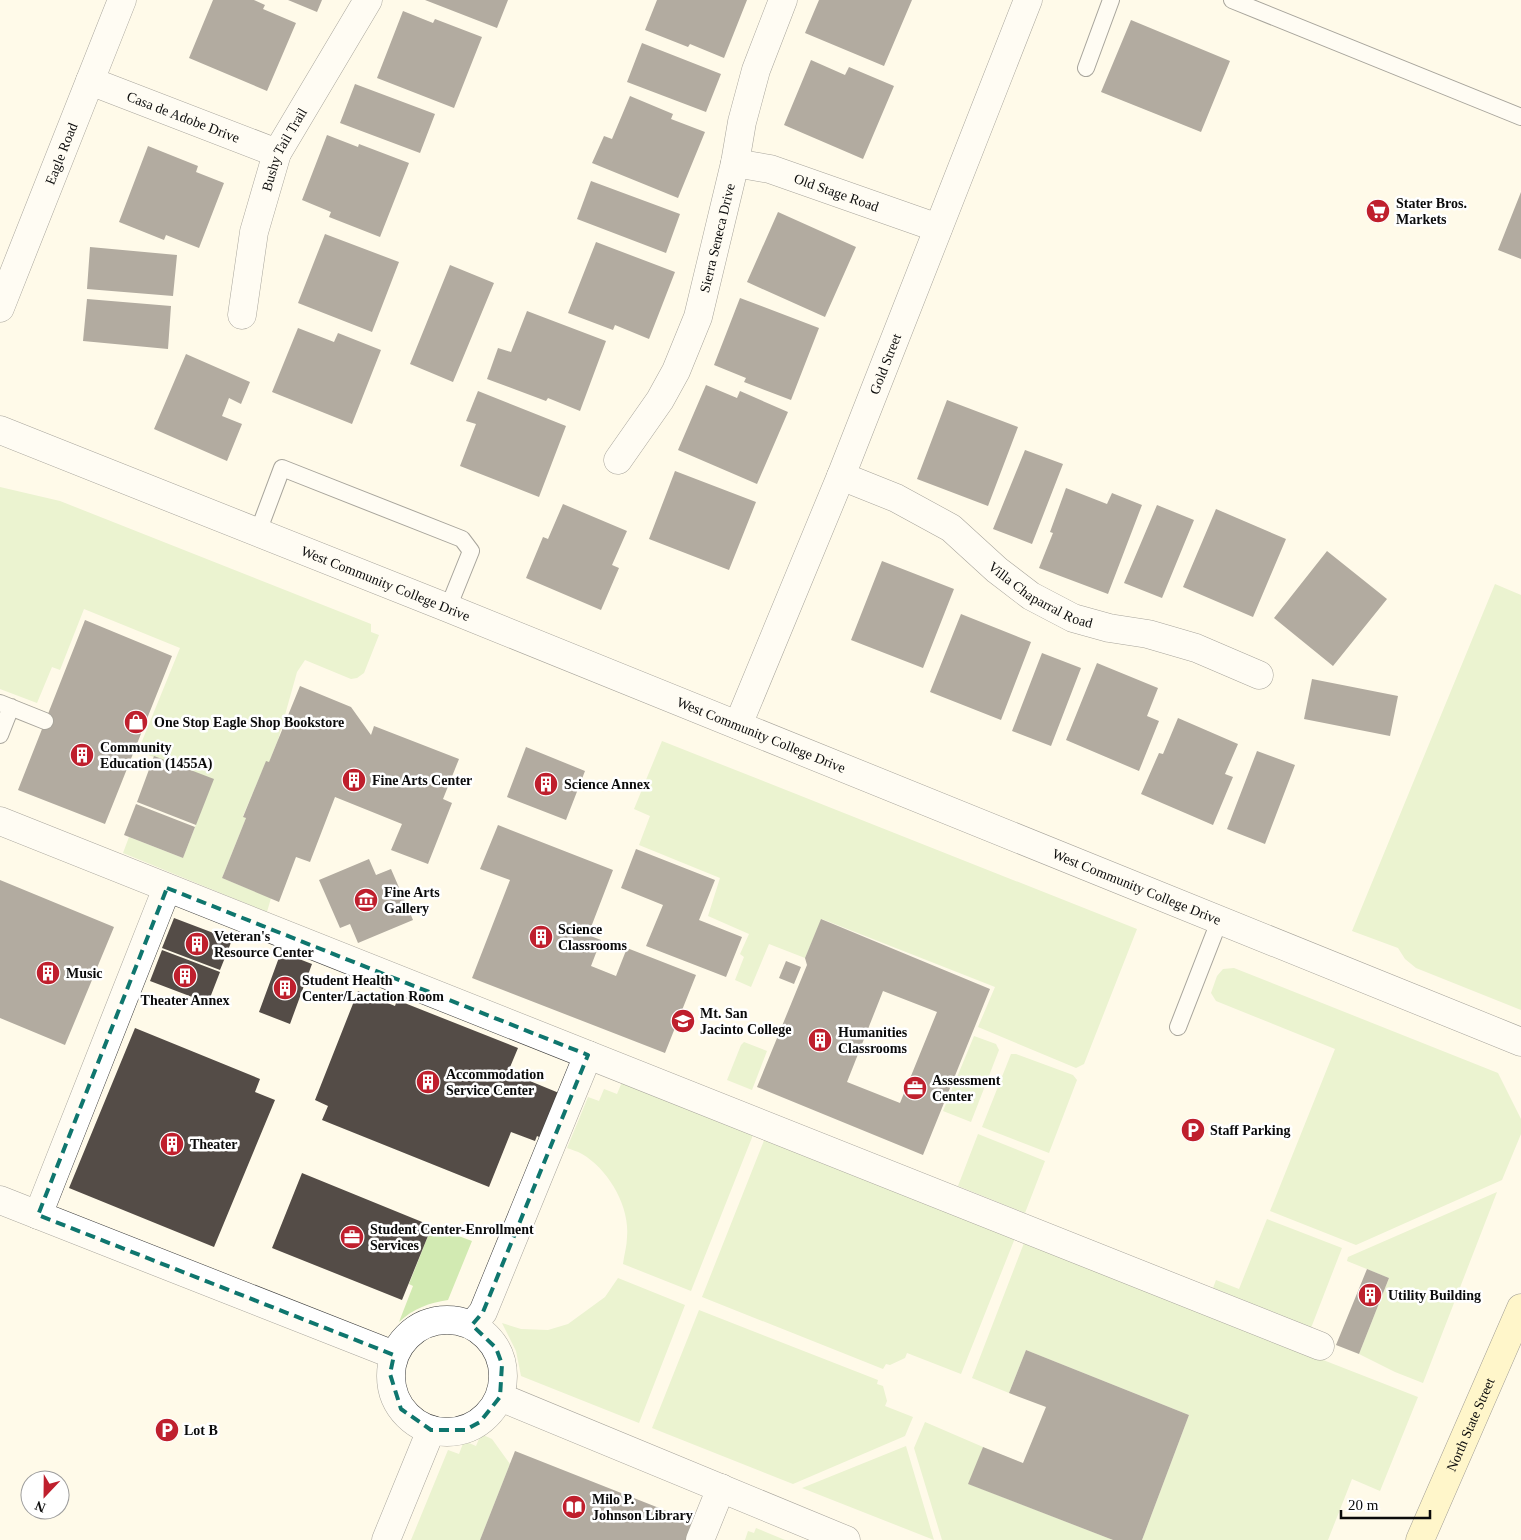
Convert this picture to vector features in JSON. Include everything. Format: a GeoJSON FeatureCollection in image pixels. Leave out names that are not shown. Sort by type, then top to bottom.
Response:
{"type":"FeatureCollection","features":[{"type":"Feature","properties":{"kind":"main road","name":"North State Street"},"geometry":{"type":"LineString","coordinates":[[1420,1540],[1521,1308]]}},
{"type":"Feature","properties":{"kind":"street","name":"Eagle Road"},"geometry":{"type":"LineString","coordinates":[[0,308],[122,0]]}},
{"type":"Feature","properties":{"kind":"street","name":"Bushy Tail Trail"},"geometry":{"type":"LineString","coordinates":[[242,315],[254,232],[277,153],[368,0]]}},
{"type":"Feature","properties":{"kind":"street","name":"Sierra Seneca Drive"},"geometry":{"type":"LineString","coordinates":[[618,460],[660,400],[676,371],[698,317],[735,163],[742,122],[756,70],[783,0]]}},
{"type":"Feature","properties":{"kind":"street","name":"Gold Street"},"geometry":{"type":"LineString","coordinates":[[738,725],[841,476],[1028,0]]}},
{"type":"Feature","properties":{"kind":"street","name":"Casa de Adobe Drive"},"geometry":{"type":"LineString","coordinates":[[90,80],[277,153]]}},
{"type":"Feature","properties":{"kind":"street","name":"Old Stage Road"},"geometry":{"type":"LineString","coordinates":[[735,163],[770,169],[938,228]]}},
{"type":"Feature","properties":{"kind":"street","name":"West Community College Drive"},"geometry":{"type":"LineString","coordinates":[[0,430],[448,608],[1521,1042]]}},
{"type":"Feature","properties":{"kind":"street","name":"Villa Chaparral Road"},"geometry":{"type":"LineString","coordinates":[[841,476],[896,498],[951,528],[997,570],[1031,596],[1073,618],[1108,628],[1148,634],[1196,648],[1259,675]]}},
{"type":"Feature","properties":{"kind":"street"},"geometry":{"type":"LineString","coordinates":[[0,822],[1320,1346]]}},
{"type":"Feature","properties":{"kind":"street"},"geometry":{"type":"LineString","coordinates":[[38,1215],[167,888]]}},
{"type":"Feature","properties":{"kind":"street"},"geometry":{"type":"LineString","coordinates":[[472,1325],[483,1312],[588,1055]]}},
{"type":"Feature","properties":{"kind":"street"},"geometry":{"type":"LineString","coordinates":[[0,1200],[394,1355]]}},
{"type":"Feature","properties":{"kind":"street"},"geometry":{"type":"LineString","coordinates":[[457,1320],[472,1325],[486,1335],[496,1348],[502,1364],[504,1380],[500,1397],[492,1411],[480,1422],[464,1430],[448,1432],[431,1430],[414,1422],[401,1409],[393,1392],[390,1374],[394,1355],[407,1336],[426,1323],[457,1320]]}},
{"type":"Feature","properties":{"kind":"street"},"geometry":{"type":"LineString","coordinates":[[500,1397],[846,1540]]}},
{"type":"Feature","properties":{"kind":"street"},"geometry":{"type":"LineString","coordinates":[[386,1540],[431,1430]]}},
{"type":"Feature","properties":{"kind":"street"},"geometry":{"type":"LineString","coordinates":[[700,1540],[721,1488]]}},
{"type":"Feature","properties":{"kind":"lane"},"geometry":{"type":"LineString","coordinates":[[1086,68],[1111,0]]}},
{"type":"Feature","properties":{"kind":"lane"},"geometry":{"type":"LineString","coordinates":[[1232,0],[1521,117]]}},
{"type":"Feature","properties":{"kind":"lane"},"geometry":{"type":"LineString","coordinates":[[258,532],[282,468],[462,538],[471,551],[448,608]]}},
{"type":"Feature","properties":{"kind":"lane"},"geometry":{"type":"LineString","coordinates":[[0,735],[6,705],[45,721]]}},
{"type":"Feature","properties":{"kind":"lane"},"geometry":{"type":"LineString","coordinates":[[1178,1027],[1220,919]]}},
{"type":"Feature","properties":{"kind":"highlighted area"},"geometry":{"type":"Polygon","coordinates":[[[167,888],[588,1055],[483,1312],[472,1325],[496,1348],[502,1364],[500,1397],[480,1422],[465,1430],[431,1430],[401,1409],[390,1374],[394,1355],[38,1215],[167,888]]]}},
{"type":"Feature","properties":{"kind":"green space"},"geometry":{"type":"Polygon","coordinates":[[[0,487],[60,501],[371,624],[371,632],[379,635],[364,673],[357,678],[351,679],[305,660],[297,672],[278,740],[269,762],[266,762],[243,816],[246,818],[222,878],[271,898],[267,912],[123,853],[129,837],[183,858],[213,780],[138,751],[180,648],[84,609],[60,670],[52,667],[37,703],[0,689],[0,487]]]}},
{"type":"Feature","properties":{"kind":"green space"},"geometry":{"type":"Polygon","coordinates":[[[1495,584],[1521,595],[1521,1010],[1416,968],[1405,959],[1398,948],[1352,931],[1495,584]]]}},
{"type":"Feature","properties":{"kind":"green space"},"geometry":{"type":"Polygon","coordinates":[[[662,741],[1137,929],[1084,1064],[1076,1068],[978,1027],[995,987],[822,919],[805,958],[769,944],[751,987],[735,980],[744,957],[740,954],[749,934],[708,916],[720,878],[639,845],[650,816],[634,809],[662,741]]]}},
{"type":"Feature","properties":{"kind":"green space"},"geometry":{"type":"Polygon","coordinates":[[[1234,968],[1498,1073],[1521,1119],[1521,1134],[1502,1180],[1356,1245],[1270,1211],[1335,1049],[1216,1001],[1211,993],[1217,976],[1223,969],[1234,968]]]}},
{"type":"Feature","properties":{"kind":"green space"},"geometry":{"type":"Polygon","coordinates":[[[974,1036],[996,1044],[999,1050],[971,1122],[943,1111],[974,1036]]]}},
{"type":"Feature","properties":{"kind":"green space"},"geometry":{"type":"Polygon","coordinates":[[[744,1042],[767,1051],[752,1090],[727,1080],[741,1045],[744,1042]]]}},
{"type":"Feature","properties":{"kind":"green space"},"geometry":{"type":"Polygon","coordinates":[[[1011,1054],[1016,1054],[1073,1075],[1077,1080],[1049,1153],[982,1127],[1011,1054]]]}},
{"type":"Feature","properties":{"kind":"green space"},"geometry":{"type":"Polygon","coordinates":[[[622,1082],[753,1135],[691,1291],[623,1264],[627,1240],[627,1225],[621,1201],[608,1179],[592,1161],[580,1153],[567,1148],[588,1097],[599,1101],[604,1089],[617,1094],[622,1082]]]}},
{"type":"Feature","properties":{"kind":"green space"},"geometry":{"type":"Polygon","coordinates":[[[978,1134],[1045,1161],[1025,1213],[958,1186],[978,1134]]]}},
{"type":"Feature","properties":{"kind":"green space"},"geometry":{"type":"Polygon","coordinates":[[[765,1138],[1015,1238],[961,1374],[907,1353],[905,1358],[890,1365],[886,1364],[883,1369],[702,1297],[765,1138]]]}},
{"type":"Feature","properties":{"kind":"green space"},"geometry":{"type":"Polygon","coordinates":[[[1497,1192],[1423,1383],[1395,1372],[1359,1354],[1389,1278],[1347,1261],[1348,1257],[1497,1192]]]}},
{"type":"Feature","properties":{"kind":"green space"},"geometry":{"type":"Polygon","coordinates":[[[1267,1219],[1342,1248],[1311,1328],[1213,1288],[1216,1280],[1239,1289],[1267,1219]]]}},
{"type":"Feature","properties":{"kind":"green space"},"geometry":{"type":"Polygon","coordinates":[[[432,1226],[472,1241],[448,1300],[422,1307],[410,1313],[399,1322],[413,1286],[409,1284],[432,1226]]]}},
{"type":"Feature","properties":{"kind":"green space"},"geometry":{"type":"Polygon","coordinates":[[[1024,1243],[1418,1397],[1380,1491],[1352,1479],[1328,1540],[1142,1540],[1189,1415],[1026,1350],[1009,1393],[972,1378],[1024,1243]]]}},
{"type":"Feature","properties":{"kind":"green space"},"geometry":{"type":"Polygon","coordinates":[[[618,1278],[685,1305],[639,1423],[521,1376],[516,1351],[502,1323],[521,1329],[548,1330],[568,1324],[605,1297],[618,1278]]]}},
{"type":"Feature","properties":{"kind":"green space"},"geometry":{"type":"Polygon","coordinates":[[[699,1310],[878,1380],[877,1384],[883,1386],[887,1401],[885,1406],[913,1417],[905,1436],[793,1484],[652,1428],[699,1310]]]}},
{"type":"Feature","properties":{"kind":"green space"},"geometry":{"type":"Polygon","coordinates":[[[925,1422],[983,1447],[969,1484],[1113,1540],[942,1540],[914,1448],[925,1422]]]}},
{"type":"Feature","properties":{"kind":"green space"},"geometry":{"type":"Polygon","coordinates":[[[481,1434],[492,1439],[510,1464],[480,1540],[411,1540],[448,1450],[459,1454],[464,1441],[476,1446],[481,1434]]]}},
{"type":"Feature","properties":{"kind":"green space"},"geometry":{"type":"Polygon","coordinates":[[[906,1446],[934,1540],[802,1488],[906,1446]]]}},
{"type":"Feature","properties":{"kind":"green space"},"geometry":{"type":"Polygon","coordinates":[[[756,1528],[785,1540],[745,1540],[748,1531],[754,1533],[756,1528]]]}},
{"type":"Feature","properties":{"kind":"building"},"geometry":{"type":"Polygon","coordinates":[[[213,0],[254,0],[265,5],[263,9],[296,23],[267,91],[189,58],[213,0]]]}},
{"type":"Feature","properties":{"kind":"building"},"geometry":{"type":"Polygon","coordinates":[[[288,0],[322,0],[317,12],[288,0]]]}},
{"type":"Feature","properties":{"kind":"building"},"geometry":{"type":"Polygon","coordinates":[[[425,0],[508,0],[497,28],[425,0]]]}},
{"type":"Feature","properties":{"kind":"building"},"geometry":{"type":"Polygon","coordinates":[[[657,0],[747,0],[724,58],[690,44],[688,47],[645,30],[657,0]]]}},
{"type":"Feature","properties":{"kind":"building"},"geometry":{"type":"Polygon","coordinates":[[[819,0],[912,0],[884,66],[805,33],[819,0]]]}},
{"type":"Feature","properties":{"kind":"building"},"geometry":{"type":"Polygon","coordinates":[[[403,11],[433,23],[435,19],[482,37],[454,108],[377,78],[403,11]]]}},
{"type":"Feature","properties":{"kind":"building"},"geometry":{"type":"Polygon","coordinates":[[[1131,20],[1230,61],[1201,132],[1101,92],[1131,20]]]}},
{"type":"Feature","properties":{"kind":"building"},"geometry":{"type":"Polygon","coordinates":[[[642,43],[721,74],[706,112],[627,82],[642,43]]]}},
{"type":"Feature","properties":{"kind":"building"},"geometry":{"type":"Polygon","coordinates":[[[811,60],[845,75],[849,67],[894,86],[863,159],[784,125],[811,60]]]}},
{"type":"Feature","properties":{"kind":"building"},"geometry":{"type":"Polygon","coordinates":[[[355,84],[435,114],[420,153],[340,123],[355,84]]]}},
{"type":"Feature","properties":{"kind":"building"},"geometry":{"type":"Polygon","coordinates":[[[630,96],[673,114],[671,119],[705,132],[678,198],[592,163],[604,136],[612,139],[630,96]]]}},
{"type":"Feature","properties":{"kind":"building"},"geometry":{"type":"Polygon","coordinates":[[[327,135],[358,147],[359,144],[409,163],[380,237],[329,217],[331,212],[302,200],[327,135]]]}},
{"type":"Feature","properties":{"kind":"building"},"geometry":{"type":"Polygon","coordinates":[[[148,146],[198,166],[196,172],[224,183],[199,248],[166,235],[164,240],[119,222],[148,146]]]}},
{"type":"Feature","properties":{"kind":"building"},"geometry":{"type":"Polygon","coordinates":[[[591,181],[680,214],[666,253],[577,219],[591,181]]]}},
{"type":"Feature","properties":{"kind":"building"},"geometry":{"type":"Polygon","coordinates":[[[1521,192],[1521,259],[1498,250],[1521,192]]]}},
{"type":"Feature","properties":{"kind":"building"},"geometry":{"type":"Polygon","coordinates":[[[778,212],[856,247],[825,317],[747,282],[778,212]]]}},
{"type":"Feature","properties":{"kind":"building"},"geometry":{"type":"Polygon","coordinates":[[[325,234],[399,262],[372,332],[298,303],[325,234]]]}},
{"type":"Feature","properties":{"kind":"building"},"geometry":{"type":"Polygon","coordinates":[[[596,242],[675,272],[649,339],[615,325],[613,330],[568,313],[596,242]]]}},
{"type":"Feature","properties":{"kind":"building"},"geometry":{"type":"Polygon","coordinates":[[[90,247],[177,255],[173,296],[87,289],[90,247]]]}},
{"type":"Feature","properties":{"kind":"building"},"geometry":{"type":"Polygon","coordinates":[[[450,265],[494,283],[453,382],[410,364],[450,265]]]}},
{"type":"Feature","properties":{"kind":"building"},"geometry":{"type":"Polygon","coordinates":[[[740,298],[819,328],[791,400],[744,382],[746,378],[714,365],[740,298]]]}},
{"type":"Feature","properties":{"kind":"building"},"geometry":{"type":"Polygon","coordinates":[[[87,299],[171,306],[168,349],[83,341],[87,299]]]}},
{"type":"Feature","properties":{"kind":"building"},"geometry":{"type":"Polygon","coordinates":[[[527,311],[606,341],[580,411],[548,398],[546,401],[487,379],[498,348],[511,352],[527,311]]]}},
{"type":"Feature","properties":{"kind":"building"},"geometry":{"type":"Polygon","coordinates":[[[298,328],[334,342],[338,333],[381,350],[352,424],[272,392],[298,328]]]}},
{"type":"Feature","properties":{"kind":"building"},"geometry":{"type":"Polygon","coordinates":[[[186,354],[250,382],[241,404],[229,398],[222,416],[242,424],[227,461],[154,429],[186,354]]]}},
{"type":"Feature","properties":{"kind":"building"},"geometry":{"type":"Polygon","coordinates":[[[706,385],[737,398],[740,391],[788,412],[757,484],[678,450],[706,385]]]}},
{"type":"Feature","properties":{"kind":"building"},"geometry":{"type":"Polygon","coordinates":[[[478,391],[566,426],[539,497],[460,466],[476,424],[466,421],[478,391]]]}},
{"type":"Feature","properties":{"kind":"building"},"geometry":{"type":"Polygon","coordinates":[[[947,400],[1018,427],[988,506],[917,479],[947,400]]]}},
{"type":"Feature","properties":{"kind":"building"},"geometry":{"type":"Polygon","coordinates":[[[1025,450],[1063,464],[1032,544],[993,529],[1025,450]]]}},
{"type":"Feature","properties":{"kind":"building"},"geometry":{"type":"Polygon","coordinates":[[[675,471],[756,502],[729,570],[649,539],[675,471]]]}},
{"type":"Feature","properties":{"kind":"building"},"geometry":{"type":"Polygon","coordinates":[[[1066,488],[1107,504],[1112,493],[1142,505],[1108,594],[1039,568],[1053,533],[1050,532],[1066,488]]]}},
{"type":"Feature","properties":{"kind":"building"},"geometry":{"type":"Polygon","coordinates":[[[563,504],[627,531],[612,565],[619,568],[601,610],[526,578],[543,537],[548,539],[563,504]]]}},
{"type":"Feature","properties":{"kind":"building"},"geometry":{"type":"Polygon","coordinates":[[[1157,505],[1194,520],[1162,598],[1124,583],[1157,505]]]}},
{"type":"Feature","properties":{"kind":"building"},"geometry":{"type":"Polygon","coordinates":[[[1216,509],[1286,539],[1253,617],[1183,587],[1216,509]]]}},
{"type":"Feature","properties":{"kind":"building"},"geometry":{"type":"Polygon","coordinates":[[[1327,551],[1387,599],[1333,666],[1274,618],[1327,551]]]}},
{"type":"Feature","properties":{"kind":"building"},"geometry":{"type":"Polygon","coordinates":[[[882,561],[954,589],[923,668],[851,640],[882,561]]]}},
{"type":"Feature","properties":{"kind":"building"},"geometry":{"type":"Polygon","coordinates":[[[961,614],[1031,642],[1001,720],[930,692],[961,614]]]}},
{"type":"Feature","properties":{"kind":"building","name":"Community Education (1455A)"},"geometry":{"type":"Polygon","coordinates":[[[85,620],[172,656],[105,824],[18,790],[85,620]]]}},
{"type":"Feature","properties":{"kind":"building"},"geometry":{"type":"Polygon","coordinates":[[[1042,653],[1081,668],[1051,746],[1012,731],[1042,653]]]}},
{"type":"Feature","properties":{"kind":"building"},"geometry":{"type":"Polygon","coordinates":[[[1097,663],[1158,688],[1147,716],[1159,721],[1139,771],[1066,740],[1097,663]]]}},
{"type":"Feature","properties":{"kind":"building"},"geometry":{"type":"Polygon","coordinates":[[[1312,679],[1398,696],[1390,736],[1304,719],[1312,679]]]}},
{"type":"Feature","properties":{"kind":"building","name":"Fine Arts Center"},"geometry":{"type":"Polygon","coordinates":[[[300,686],[351,707],[371,735],[374,726],[459,759],[443,799],[452,803],[428,864],[391,850],[402,824],[335,797],[310,862],[296,857],[279,902],[222,878],[246,818],[243,817],[266,761],[269,762],[300,686]]]}},
{"type":"Feature","properties":{"kind":"building"},"geometry":{"type":"Polygon","coordinates":[[[1178,718],[1238,744],[1225,774],[1233,777],[1213,825],[1141,794],[1159,753],[1163,754],[1178,718]]]}},
{"type":"Feature","properties":{"kind":"building","name":"Science Annex"},"geometry":{"type":"Polygon","coordinates":[[[526,747],[585,771],[566,820],[507,797],[526,747]]]}},
{"type":"Feature","properties":{"kind":"building"},"geometry":{"type":"Polygon","coordinates":[[[1257,751],[1295,765],[1265,844],[1227,829],[1257,751]]]}},
{"type":"Feature","properties":{"kind":"building"},"geometry":{"type":"Polygon","coordinates":[[[154,756],[214,779],[196,825],[137,802],[154,756]]]}},
{"type":"Feature","properties":{"kind":"building"},"geometry":{"type":"Polygon","coordinates":[[[136,804],[195,827],[183,858],[124,835],[136,804]]]}},
{"type":"Feature","properties":{"kind":"building","name":"Science Classrooms"},"geometry":{"type":"Polygon","coordinates":[[[498,825],[613,870],[588,935],[601,940],[591,966],[616,976],[627,948],[696,975],[665,1053],[472,978],[510,880],[480,869],[498,825]]]}},
{"type":"Feature","properties":{"kind":"building","name":"Science Classrooms"},"geometry":{"type":"Polygon","coordinates":[[[636,849],[715,880],[699,920],[742,937],[726,977],[646,946],[663,905],[621,888],[636,849]]]}},
{"type":"Feature","properties":{"kind":"building","name":"Fine Arts Gallery"},"geometry":{"type":"Polygon","coordinates":[[[369,859],[376,875],[391,869],[413,920],[358,943],[350,924],[340,928],[319,880],[369,859]]]}},
{"type":"Feature","properties":{"kind":"building","name":"Music"},"geometry":{"type":"Polygon","coordinates":[[[0,880],[114,927],[65,1045],[0,1018],[0,880]]]}},
{"type":"Feature","properties":{"kind":"building","name":"Veteran's Resource Center"},"geometry":{"type":"Polygon","coordinates":[[[174,918],[232,940],[220,970],[162,948],[174,918]]]}},
{"type":"Feature","properties":{"kind":"building","name":"Humanities Classrooms"},"geometry":{"type":"Polygon","coordinates":[[[821,919],[990,989],[923,1155],[757,1087],[807,965],[805,958],[821,919]],[[883,991],[847,1082],[900,1103],[937,1012],[883,991]]]}},
{"type":"Feature","properties":{"kind":"building","name":"Theater Annex"},"geometry":{"type":"Polygon","coordinates":[[[162,950],[220,972],[208,1003],[150,981],[162,950]]]}},
{"type":"Feature","properties":{"kind":"building","name":"Student Health Center/Lactation Room"},"geometry":{"type":"Polygon","coordinates":[[[281,952],[312,964],[290,1024],[259,1012],[281,952]]]}},
{"type":"Feature","properties":{"kind":"building"},"geometry":{"type":"Polygon","coordinates":[[[786,961],[801,967],[794,984],[779,978],[786,961]]]}},
{"type":"Feature","properties":{"kind":"building","name":"Accommodation Service Center"},"geometry":{"type":"Polygon","coordinates":[[[358,991],[395,1006],[397,1000],[518,1048],[508,1072],[559,1093],[541,1138],[537,1136],[535,1141],[511,1132],[489,1187],[322,1120],[328,1106],[315,1100],[358,991]]]}},
{"type":"Feature","properties":{"kind":"building","name":"Theater"},"geometry":{"type":"Polygon","coordinates":[[[135,1028],[260,1079],[255,1092],[275,1100],[214,1247],[69,1188],[135,1028]]]}},
{"type":"Feature","properties":{"kind":"building","name":"Student Center-Enrollment Services"},"geometry":{"type":"Polygon","coordinates":[[[302,1173],[432,1226],[402,1300],[272,1248],[302,1173]]]}},
{"type":"Feature","properties":{"kind":"building","name":"Utility Building"},"geometry":{"type":"Polygon","coordinates":[[[1367,1269],[1389,1278],[1359,1354],[1336,1345],[1367,1269]]]}},
{"type":"Feature","properties":{"kind":"building"},"geometry":{"type":"Polygon","coordinates":[[[1026,1350],[1189,1415],[1142,1540],[1113,1540],[968,1484],[983,1447],[1023,1463],[1046,1407],[1009,1393],[1026,1350]]]}},
{"type":"Feature","properties":{"kind":"building","name":"Milo P. Johnson Library"},"geometry":{"type":"Polygon","coordinates":[[[515,1451],[697,1523],[690,1540],[480,1540],[515,1451]]]}},
{"type":"Feature","properties":{"kind":"place","name":"Stater Bros. Markets"},"geometry":{"type":"Point","coordinates":[1378,211]}},
{"type":"Feature","properties":{"kind":"place","name":"One Stop Eagle Shop Bookstore"},"geometry":{"type":"Point","coordinates":[136,722]}},
{"type":"Feature","properties":{"kind":"place","name":"Community Education (1455A)"},"geometry":{"type":"Point","coordinates":[82,755]}},
{"type":"Feature","properties":{"kind":"place","name":"Fine Arts Center"},"geometry":{"type":"Point","coordinates":[354,780]}},
{"type":"Feature","properties":{"kind":"place","name":"Science Annex"},"geometry":{"type":"Point","coordinates":[546,784]}},
{"type":"Feature","properties":{"kind":"place","name":"Fine Arts Gallery"},"geometry":{"type":"Point","coordinates":[366,900]}},
{"type":"Feature","properties":{"kind":"place","name":"Science Classrooms"},"geometry":{"type":"Point","coordinates":[541,937]}},
{"type":"Feature","properties":{"kind":"place","name":"Veteran's Resource Center"},"geometry":{"type":"Point","coordinates":[197,944]}},
{"type":"Feature","properties":{"kind":"place","name":"Music"},"geometry":{"type":"Point","coordinates":[48,973]}},
{"type":"Feature","properties":{"kind":"place","name":"Theater Annex"},"geometry":{"type":"Point","coordinates":[185,976]}},
{"type":"Feature","properties":{"kind":"place","name":"Student Health Center/Lactation Room"},"geometry":{"type":"Point","coordinates":[285,988]}},
{"type":"Feature","properties":{"kind":"place","name":"Mt. San Jacinto College"},"geometry":{"type":"Point","coordinates":[683,1021]}},
{"type":"Feature","properties":{"kind":"place","name":"Humanities Classrooms"},"geometry":{"type":"Point","coordinates":[820,1040]}},
{"type":"Feature","properties":{"kind":"place","name":"Accommodation Service Center"},"geometry":{"type":"Point","coordinates":[428,1082]}},
{"type":"Feature","properties":{"kind":"place","name":"Assessment Center"},"geometry":{"type":"Point","coordinates":[915,1088]}},
{"type":"Feature","properties":{"kind":"place","name":"Staff Parking"},"geometry":{"type":"Point","coordinates":[1193,1130]}},
{"type":"Feature","properties":{"kind":"place","name":"Theater"},"geometry":{"type":"Point","coordinates":[172,1144]}},
{"type":"Feature","properties":{"kind":"place","name":"Student Center-Enrollment Services"},"geometry":{"type":"Point","coordinates":[352,1237]}},
{"type":"Feature","properties":{"kind":"place","name":"Utility Building"},"geometry":{"type":"Point","coordinates":[1370,1295]}},
{"type":"Feature","properties":{"kind":"place","name":"Lot B"},"geometry":{"type":"Point","coordinates":[167,1430]}},
{"type":"Feature","properties":{"kind":"place","name":"Milo P. Johnson Library"},"geometry":{"type":"Point","coordinates":[574,1507]}}]}
